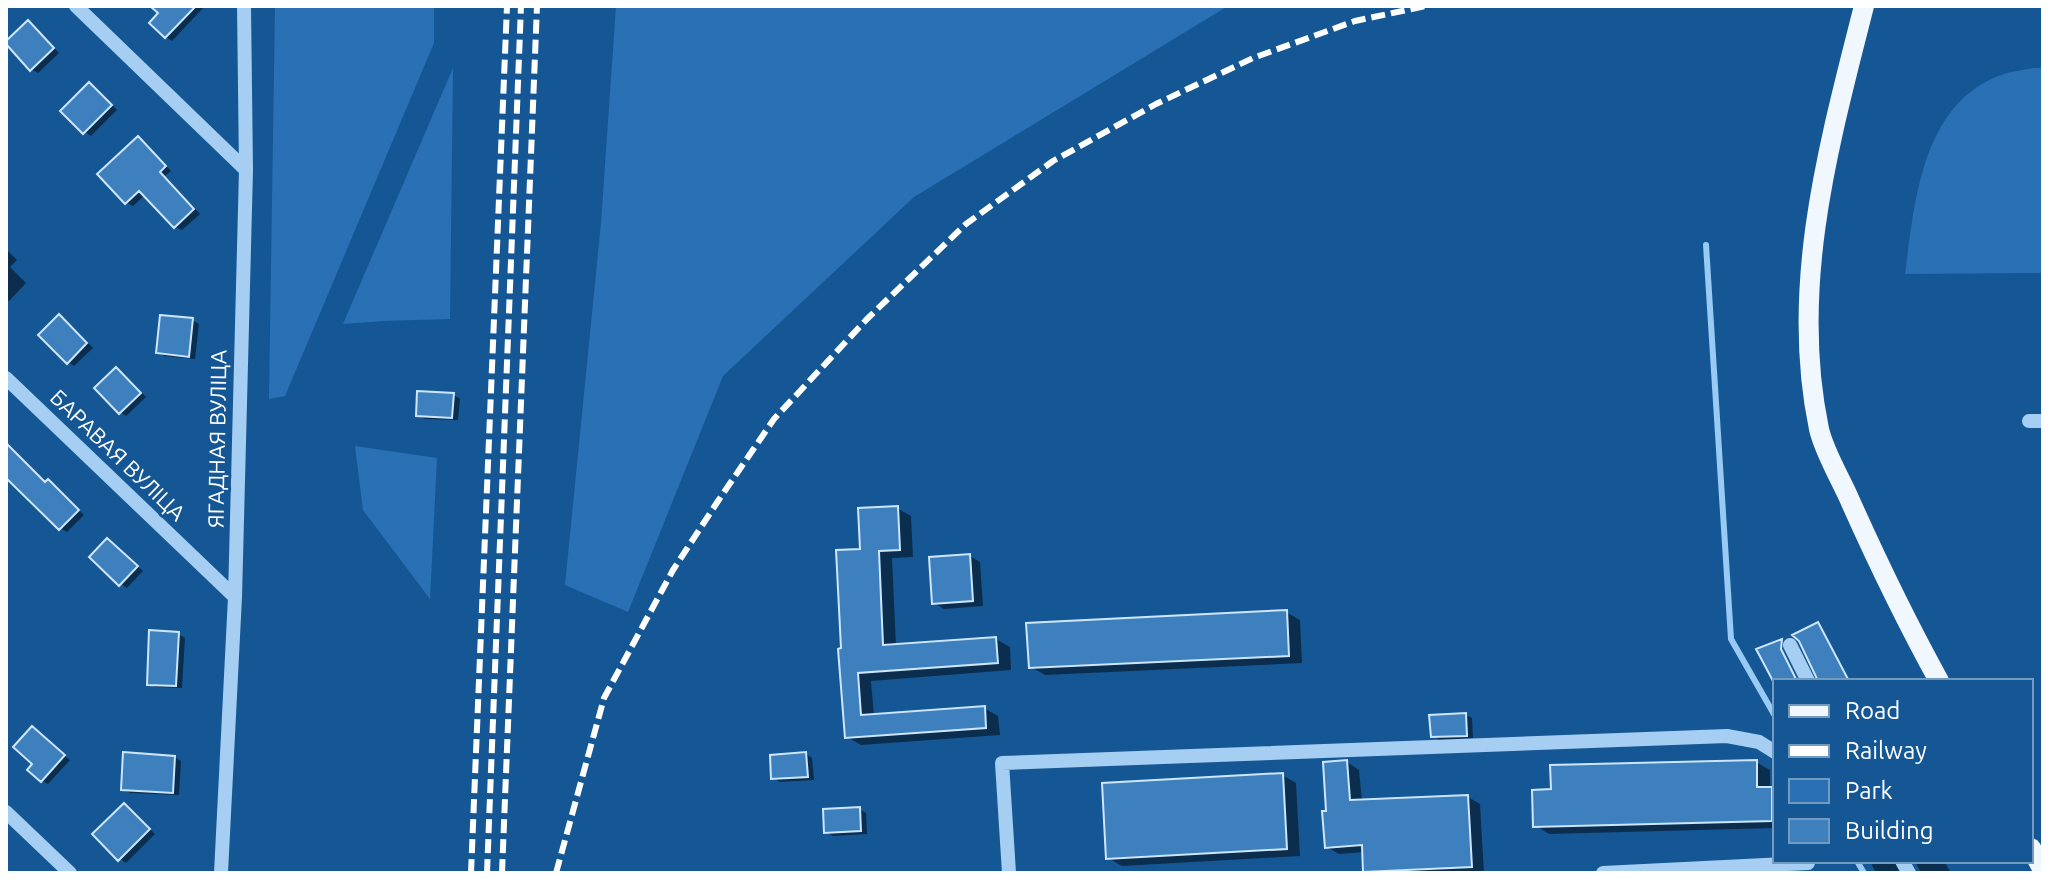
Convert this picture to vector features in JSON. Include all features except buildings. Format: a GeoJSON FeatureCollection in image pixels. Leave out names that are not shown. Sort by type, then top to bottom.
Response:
{"type":"FeatureCollection","features":[{"type":"Feature","properties":{"kind":"main road"},"geometry":{"type":"LineString","coordinates":[[1864,6],[1824,172],[1814,236],[1808,295],[1809,361],[1820,432],[1910,629],[1938,679]]}},
{"type":"Feature","properties":{"kind":"main road"},"geometry":{"type":"LineString","coordinates":[[2033,852],[2043,870]]}},
{"type":"Feature","properties":{"kind":"street"},"geometry":{"type":"LineString","coordinates":[[76,6],[246,170]]}},
{"type":"Feature","properties":{"kind":"street","name":"ЯГАДНАЯ ВУЛІЦА"},"geometry":{"type":"LineString","coordinates":[[221,873],[235,597],[246,170],[244,6]]}},
{"type":"Feature","properties":{"kind":"street","name":"БАРАВАЯ ВУЛІЦА"},"geometry":{"type":"LineString","coordinates":[[6,378],[235,597]]}},
{"type":"Feature","properties":{"kind":"street"},"geometry":{"type":"LineString","coordinates":[[1790,645],[1807,679]]}},
{"type":"Feature","properties":{"kind":"street"},"geometry":{"type":"LineString","coordinates":[[1009,873],[1002,763],[1727,736],[1759,742],[1773,751]]}},
{"type":"Feature","properties":{"kind":"street"},"geometry":{"type":"LineString","coordinates":[[6,812],[70,873]]}},
{"type":"Feature","properties":{"kind":"street"},"geometry":{"type":"LineString","coordinates":[[1603,873],[1808,866]]}},
{"type":"Feature","properties":{"kind":"green space"},"geometry":{"type":"Polygon","coordinates":[[[275,6],[434,6],[434,43],[285,396],[269,399],[275,6]]]}},
{"type":"Feature","properties":{"kind":"green space"},"geometry":{"type":"Polygon","coordinates":[[[616,6],[1228,6],[914,197],[723,376],[628,612],[565,585],[601,223],[616,6]]]}},
{"type":"Feature","properties":{"kind":"green space"},"geometry":{"type":"Polygon","coordinates":[[[453,68],[450,319],[343,324],[453,68]]]}},
{"type":"Feature","properties":{"kind":"green space"},"geometry":{"type":"Polygon","coordinates":[[[2043,68],[2043,273],[1905,274],[1919,186],[1939,131],[1955,107],[1976,88],[2004,74],[2043,68]]]}},
{"type":"Feature","properties":{"kind":"green space"},"geometry":{"type":"Polygon","coordinates":[[[355,446],[437,458],[430,599],[363,510],[355,446]]]}},
{"type":"Feature","properties":{"kind":"waterway"},"geometry":{"type":"LineString","coordinates":[[1706,245],[1731,639],[1773,712]]}},
{"type":"Feature","properties":{"kind":"waterway"},"geometry":{"type":"LineString","coordinates":[[1858,863],[1864,873]]}},
{"type":"Feature","properties":{"kind":"railway"},"geometry":{"type":"LineString","coordinates":[[471,873],[507,6]]}},
{"type":"Feature","properties":{"kind":"railway"},"geometry":{"type":"LineString","coordinates":[[487,873],[521,6]]}},
{"type":"Feature","properties":{"kind":"railway"},"geometry":{"type":"LineString","coordinates":[[502,873],[537,6]]}},
{"type":"Feature","properties":{"kind":"railway"},"geometry":{"type":"LineString","coordinates":[[556,873],[604,698],[673,570],[774,419],[867,319],[966,224],[1053,161],[1156,104],[1253,58],[1355,21],[1426,6]]}}]}
